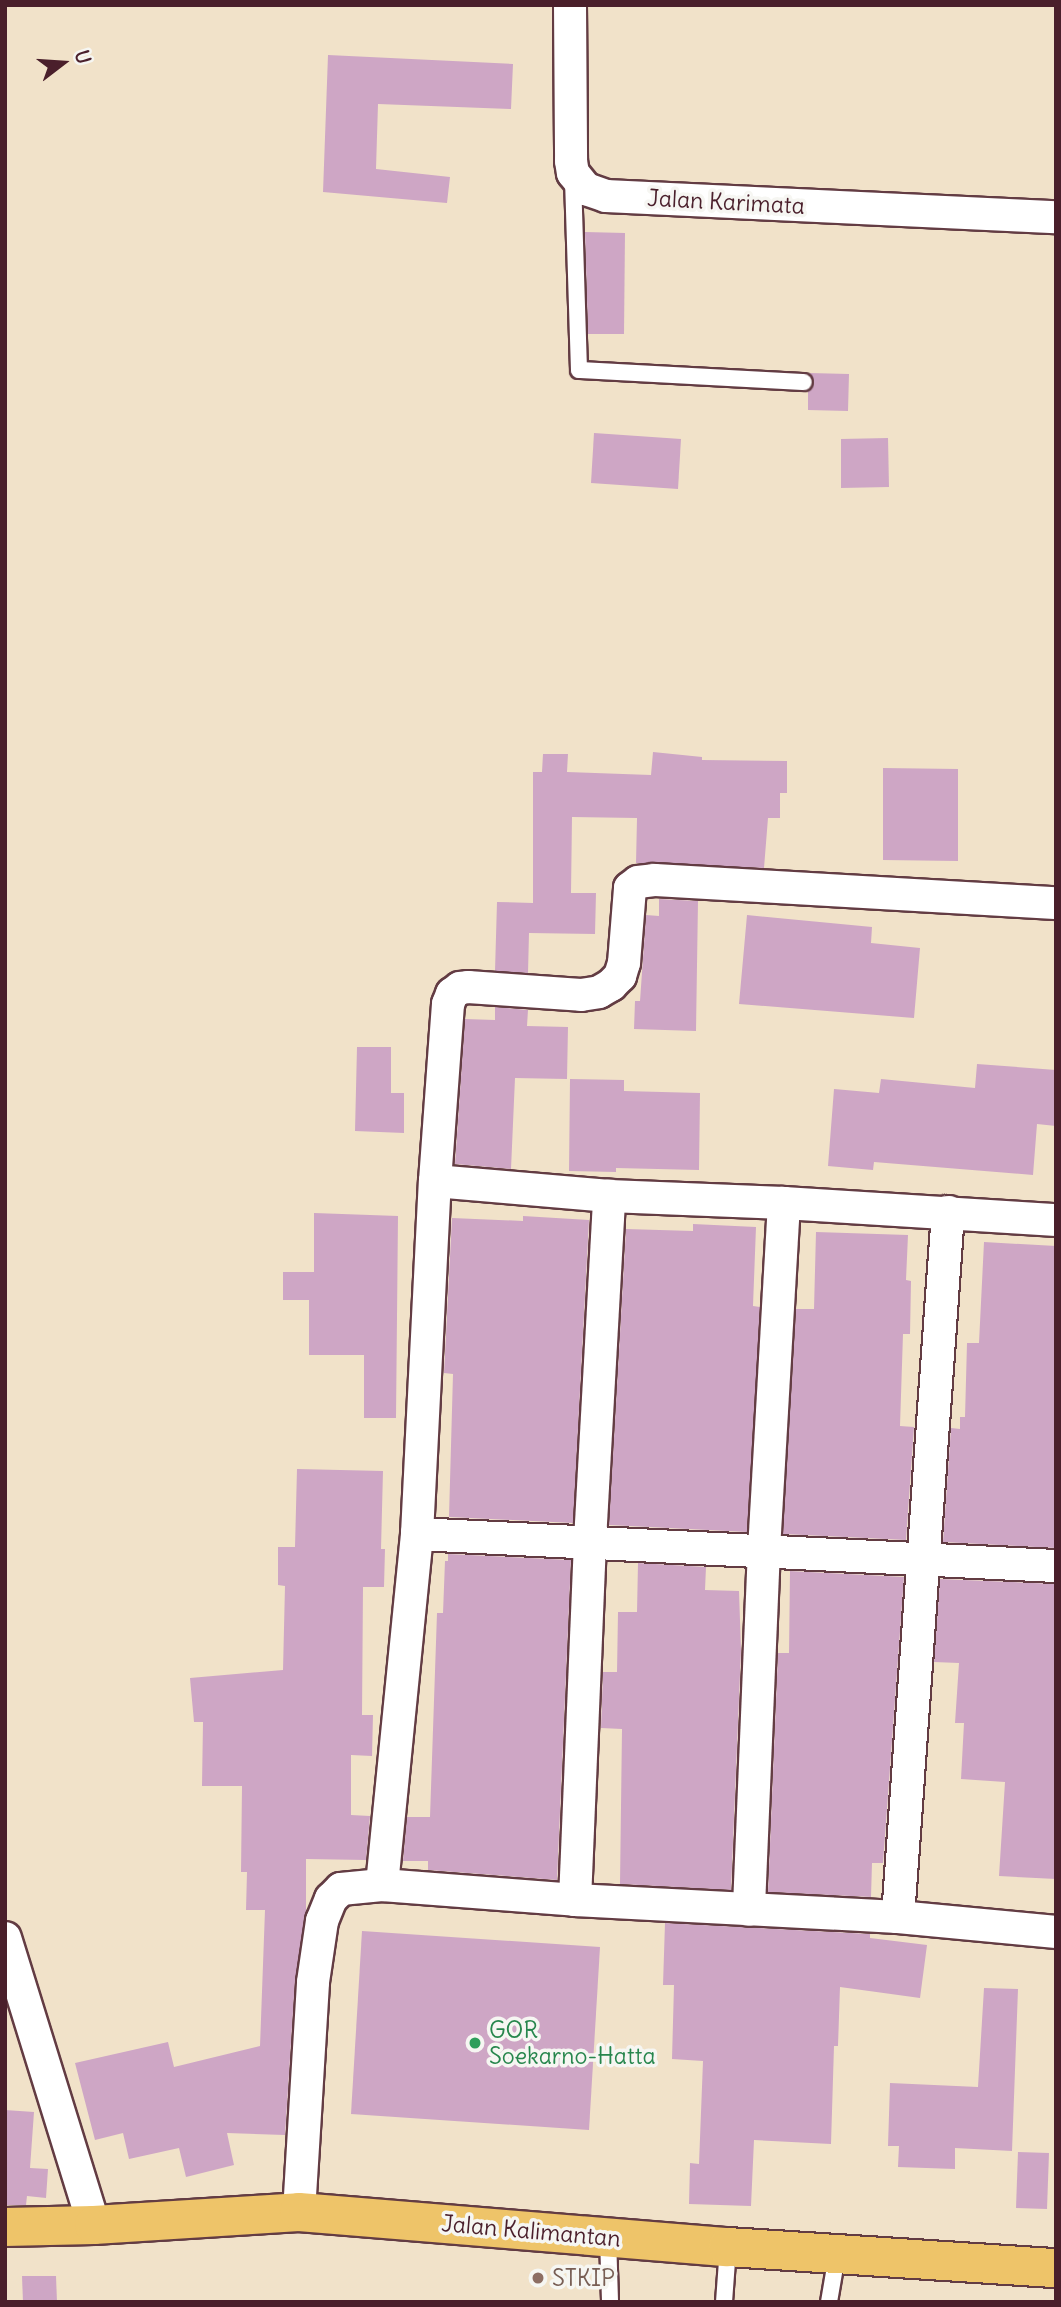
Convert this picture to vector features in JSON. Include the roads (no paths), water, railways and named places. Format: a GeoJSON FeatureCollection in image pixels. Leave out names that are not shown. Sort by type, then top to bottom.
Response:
{"type":"FeatureCollection","features":[{"type":"Feature","properties":{"kind":"highway","name":"Jalan Kalimantan"},"geometry":{"type":"LineString","coordinates":[[5,2227],[94,2225],[299,2211],[728,2247],[1056,2268]]}},
{"type":"Feature","properties":{"kind":"street"},"geometry":{"type":"LineString","coordinates":[[570,5],[573,173]]}},
{"type":"Feature","properties":{"kind":"street","name":"Jalan Karimata"},"geometry":{"type":"LineString","coordinates":[[573,173],[586,189],[606,196],[1056,217]]}},
{"type":"Feature","properties":{"kind":"street"},"geometry":{"type":"LineString","coordinates":[[382,1885],[417,1534],[435,1181],[452,994],[460,988],[468,987],[581,995],[599,992],[611,985],[620,976],[624,963],[630,888],[638,882],[654,880],[1056,903]]}},
{"type":"Feature","properties":{"kind":"street"},"geometry":{"type":"LineString","coordinates":[[435,1181],[609,1196],[784,1203],[1056,1220]]}},
{"type":"Feature","properties":{"kind":"street"},"geometry":{"type":"LineString","coordinates":[[575,1900],[590,1541],[609,1196]]}},
{"type":"Feature","properties":{"kind":"street"},"geometry":{"type":"LineString","coordinates":[[749,1910],[764,1549],[784,1203]]}},
{"type":"Feature","properties":{"kind":"street"},"geometry":{"type":"LineString","coordinates":[[898,1917],[948,1212]]}},
{"type":"Feature","properties":{"kind":"street"},"geometry":{"type":"LineString","coordinates":[[417,1534],[764,1549],[1056,1566]]}},
{"type":"Feature","properties":{"kind":"street"},"geometry":{"type":"LineString","coordinates":[[299,2211],[313,1982],[322,1921],[331,1899],[341,1889],[382,1885],[575,1900],[898,1917],[1056,1932]]}},
{"type":"Feature","properties":{"kind":"street"},"geometry":{"type":"LineString","coordinates":[[6,1944],[94,2225]]}},
{"type":"Feature","properties":{"kind":"lane"},"geometry":{"type":"LineString","coordinates":[[573,173],[579,370],[804,382]]}},
{"type":"Feature","properties":{"kind":"lane"},"geometry":{"type":"LineString","coordinates":[[608,2237],[610,2302]]}},
{"type":"Feature","properties":{"kind":"lane"},"geometry":{"type":"LineString","coordinates":[[724,2302],[728,2247]]}},
{"type":"Feature","properties":{"kind":"lane"},"geometry":{"type":"LineString","coordinates":[[830,2302],[837,2255]]}},
{"type":"Feature","properties":{"kind":"place","name":"GOR Soekarno-Hatta"},"geometry":{"type":"Point","coordinates":[475,2043]}},
{"type":"Feature","properties":{"kind":"place","name":"STKIP"},"geometry":{"type":"Point","coordinates":[538,2278]}}]}
